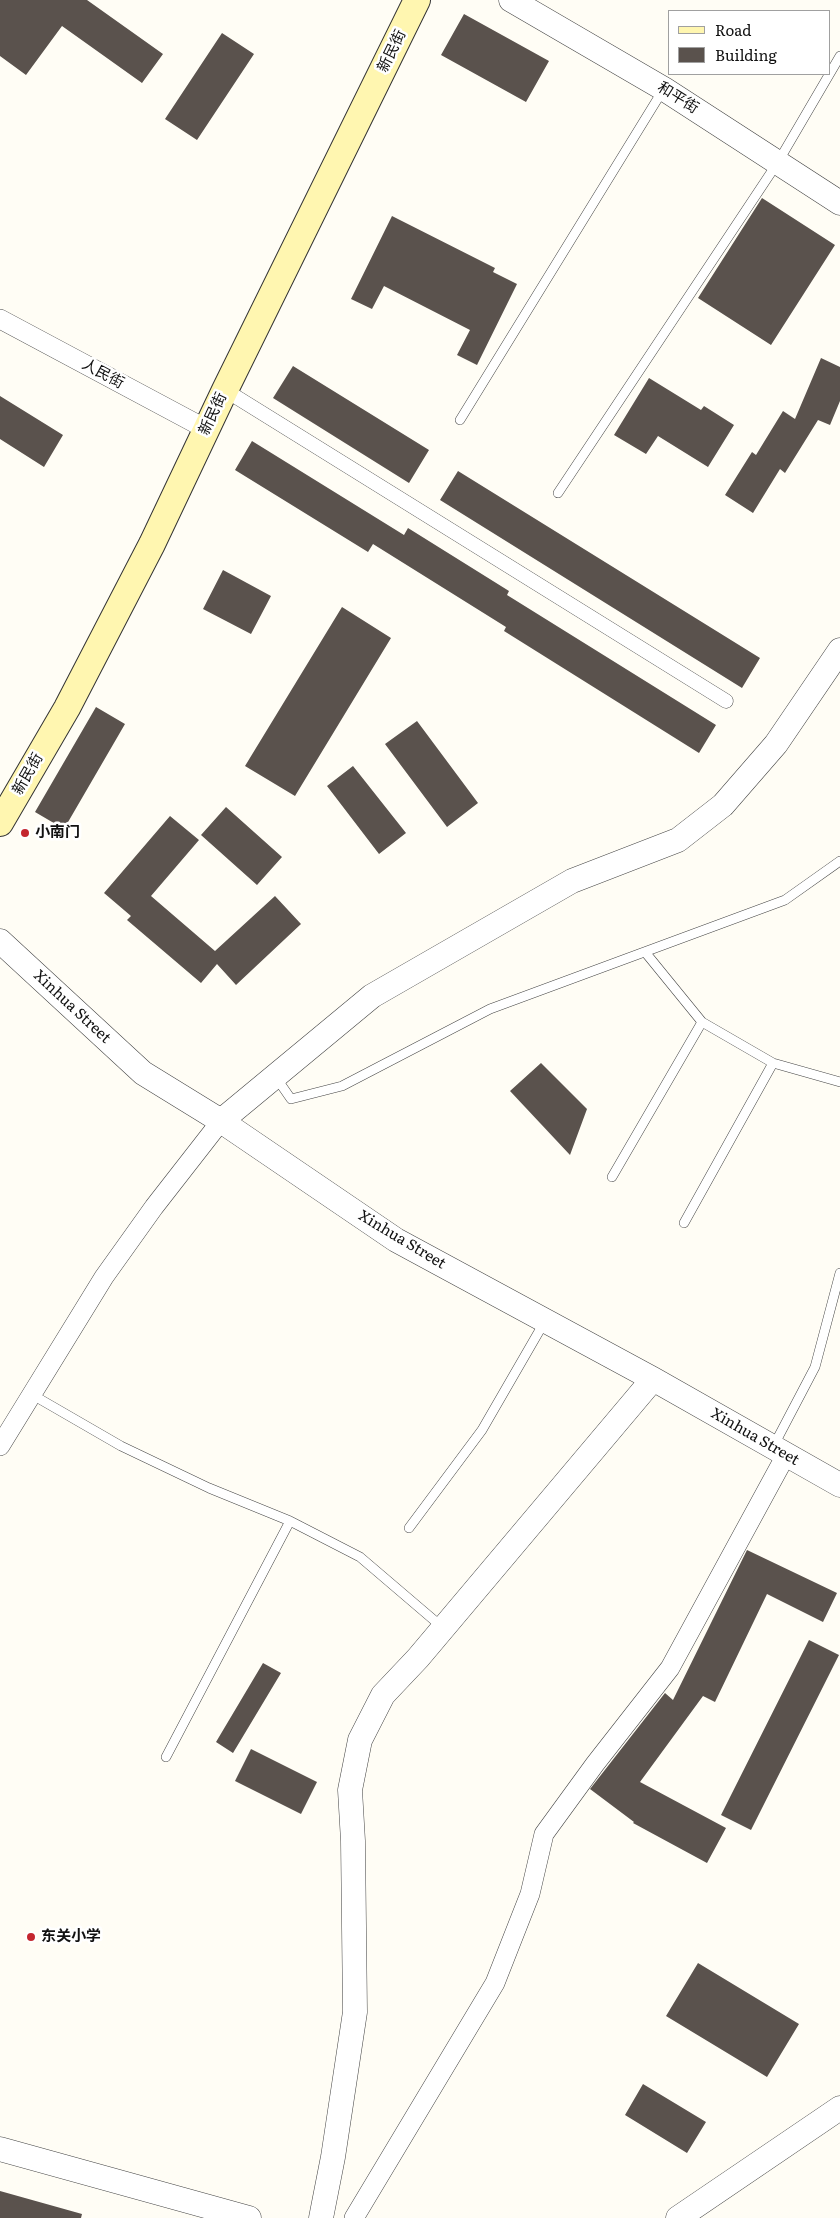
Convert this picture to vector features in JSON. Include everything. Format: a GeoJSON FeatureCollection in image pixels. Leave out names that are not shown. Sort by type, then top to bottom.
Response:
{"type":"FeatureCollection","features":[{"type":"Feature","properties":{"kind":"main road","name":"新民街"},"geometry":{"type":"LineString","coordinates":[[0,823],[68,708],[152,544],[206,429],[417,0]]}},
{"type":"Feature","properties":{"kind":"street","name":"和平街"},"geometry":{"type":"LineString","coordinates":[[511,0],[664,89],[840,203]]}},
{"type":"Feature","properties":{"kind":"street","name":"人民街"},"geometry":{"type":"LineString","coordinates":[[0,319],[206,429]]}},
{"type":"Feature","properties":{"kind":"street"},"geometry":{"type":"LineString","coordinates":[[225,390],[726,701]]}},
{"type":"Feature","properties":{"kind":"street"},"geometry":{"type":"LineString","coordinates":[[0,1446],[104,1277],[221,1121],[372,996],[572,881],[678,840],[723,805],[776,744],[840,650]]}},
{"type":"Feature","properties":{"kind":"street","name":"Xinhua Street"},"geometry":{"type":"LineString","coordinates":[[0,941],[143,1073],[221,1121],[396,1240],[653,1379],[840,1485]]}},
{"type":"Feature","properties":{"kind":"street"},"geometry":{"type":"LineString","coordinates":[[321,2218],[333,2158],[355,2012],[354,1841],[350,1790],[360,1740],[383,1695],[443,1628],[653,1379]]}},
{"type":"Feature","properties":{"kind":"street"},"geometry":{"type":"LineString","coordinates":[[354,2218],[495,1983],[530,1894],[544,1834],[595,1764],[670,1668],[779,1451]]}},
{"type":"Feature","properties":{"kind":"street"},"geometry":{"type":"LineString","coordinates":[[678,2218],[840,2108]]}},
{"type":"Feature","properties":{"kind":"street"},"geometry":{"type":"LineString","coordinates":[[0,2149],[249,2218]]}},
{"type":"Feature","properties":{"kind":"lane"},"geometry":{"type":"LineString","coordinates":[[830,73],[840,56]]}},
{"type":"Feature","properties":{"kind":"lane"},"geometry":{"type":"LineString","coordinates":[[558,493],[778,162],[829,75]]}},
{"type":"Feature","properties":{"kind":"lane"},"geometry":{"type":"LineString","coordinates":[[460,420],[664,89]]}},
{"type":"Feature","properties":{"kind":"lane"},"geometry":{"type":"LineString","coordinates":[[275,1076],[291,1099],[342,1086],[490,1009],[785,900],[840,861]]}},
{"type":"Feature","properties":{"kind":"lane"},"geometry":{"type":"LineString","coordinates":[[644,952],[702,1022],[773,1063],[840,1082]]}},
{"type":"Feature","properties":{"kind":"lane"},"geometry":{"type":"LineString","coordinates":[[612,1177],[702,1022]]}},
{"type":"Feature","properties":{"kind":"lane"},"geometry":{"type":"LineString","coordinates":[[684,1223],[773,1063]]}},
{"type":"Feature","properties":{"kind":"lane"},"geometry":{"type":"LineString","coordinates":[[779,1451],[815,1367],[840,1273]]}},
{"type":"Feature","properties":{"kind":"lane"},"geometry":{"type":"LineString","coordinates":[[409,1528],[482,1430],[545,1321]]}},
{"type":"Feature","properties":{"kind":"lane"},"geometry":{"type":"LineString","coordinates":[[31,1394],[121,1446],[209,1488],[290,1521],[360,1557],[443,1628]]}},
{"type":"Feature","properties":{"kind":"lane"},"geometry":{"type":"LineString","coordinates":[[166,1757],[290,1521]]}},
{"type":"Feature","properties":{"kind":"building"},"geometry":{"type":"Polygon","coordinates":[[[0,0],[87,0],[163,54],[142,83],[62,26],[26,75],[0,56],[0,0]]]}},
{"type":"Feature","properties":{"kind":"building"},"geometry":{"type":"Polygon","coordinates":[[[464,14],[549,61],[526,102],[441,55],[464,14]]]}},
{"type":"Feature","properties":{"kind":"building"},"geometry":{"type":"Polygon","coordinates":[[[222,33],[254,54],[197,140],[165,119],[222,33]]]}},
{"type":"Feature","properties":{"kind":"building"},"geometry":{"type":"Polygon","coordinates":[[[762,198],[835,245],[771,345],[698,298],[762,198]]]}},
{"type":"Feature","properties":{"kind":"building"},"geometry":{"type":"Polygon","coordinates":[[[392,216],[495,268],[493,272],[517,284],[477,365],[457,355],[470,330],[384,286],[372,309],[351,299],[392,216]]]}},
{"type":"Feature","properties":{"kind":"building"},"geometry":{"type":"Polygon","coordinates":[[[821,358],[840,367],[840,401],[830,425],[818,420],[785,473],[780,469],[753,513],[725,495],[752,452],[756,455],[783,411],[795,419],[821,358]]]}},
{"type":"Feature","properties":{"kind":"building"},"geometry":{"type":"Polygon","coordinates":[[[293,366],[429,450],[409,483],[273,398],[293,366]]]}},
{"type":"Feature","properties":{"kind":"building"},"geometry":{"type":"Polygon","coordinates":[[[649,378],[701,410],[704,406],[734,425],[708,467],[658,436],[646,454],[614,435],[649,378]]]}},
{"type":"Feature","properties":{"kind":"building"},"geometry":{"type":"Polygon","coordinates":[[[0,396],[63,435],[44,467],[0,439],[0,396]]]}},
{"type":"Feature","properties":{"kind":"building"},"geometry":{"type":"Polygon","coordinates":[[[252,441],[404,535],[408,528],[509,591],[507,595],[716,725],[699,753],[504,631],[506,627],[373,544],[368,552],[235,470],[252,441]]]}},
{"type":"Feature","properties":{"kind":"building"},"geometry":{"type":"Polygon","coordinates":[[[458,471],[760,658],[742,688],[440,500],[458,471]]]}},
{"type":"Feature","properties":{"kind":"building"},"geometry":{"type":"Polygon","coordinates":[[[223,570],[271,596],[251,634],[203,609],[223,570]]]}},
{"type":"Feature","properties":{"kind":"building"},"geometry":{"type":"Polygon","coordinates":[[[342,607],[391,638],[295,796],[245,766],[342,607]]]}},
{"type":"Feature","properties":{"kind":"building"},"geometry":{"type":"Polygon","coordinates":[[[96,707],[125,724],[64,829],[35,812],[96,707]]]}},
{"type":"Feature","properties":{"kind":"building"},"geometry":{"type":"Polygon","coordinates":[[[417,721],[478,803],[447,827],[385,744],[417,721]]]}},
{"type":"Feature","properties":{"kind":"building"},"geometry":{"type":"Polygon","coordinates":[[[353,766],[406,833],[379,854],[327,786],[353,766]]]}},
{"type":"Feature","properties":{"kind":"building"},"geometry":{"type":"Polygon","coordinates":[[[226,807],[282,857],[257,885],[201,835],[226,807]]]}},
{"type":"Feature","properties":{"kind":"building"},"geometry":{"type":"Polygon","coordinates":[[[170,816],[199,840],[151,896],[215,951],[275,896],[301,924],[236,985],[217,964],[201,983],[127,920],[131,916],[104,893],[170,816]]]}},
{"type":"Feature","properties":{"kind":"building"},"geometry":{"type":"Polygon","coordinates":[[[541,1063],[587,1109],[570,1155],[510,1091],[541,1063]]]}},
{"type":"Feature","properties":{"kind":"building"},"geometry":{"type":"Polygon","coordinates":[[[747,1550],[837,1593],[823,1622],[767,1594],[715,1702],[703,1696],[640,1782],[726,1828],[707,1863],[633,1823],[590,1789],[665,1693],[673,1700],[747,1550]]]}},
{"type":"Feature","properties":{"kind":"building"},"geometry":{"type":"Polygon","coordinates":[[[809,1640],[839,1655],[751,1830],[721,1815],[809,1640]]]}},
{"type":"Feature","properties":{"kind":"building"},"geometry":{"type":"Polygon","coordinates":[[[263,1663],[281,1673],[233,1753],[216,1742],[263,1663]]]}},
{"type":"Feature","properties":{"kind":"building"},"geometry":{"type":"Polygon","coordinates":[[[251,1749],[317,1782],[301,1814],[235,1781],[251,1749]]]}},
{"type":"Feature","properties":{"kind":"building"},"geometry":{"type":"Polygon","coordinates":[[[698,1963],[799,2024],[767,2077],[666,2016],[698,1963]]]}},
{"type":"Feature","properties":{"kind":"building"},"geometry":{"type":"Polygon","coordinates":[[[643,2084],[706,2122],[687,2153],[625,2115],[643,2084]]]}},
{"type":"Feature","properties":{"kind":"building"},"geometry":{"type":"Polygon","coordinates":[[[0,2191],[82,2214],[81,2218],[0,2218],[0,2191]]]}},
{"type":"Feature","properties":{"kind":"place","name":"小南门"},"geometry":{"type":"Point","coordinates":[25,833]}},
{"type":"Feature","properties":{"kind":"place","name":"东关小学"},"geometry":{"type":"Point","coordinates":[31,1937]}}]}
